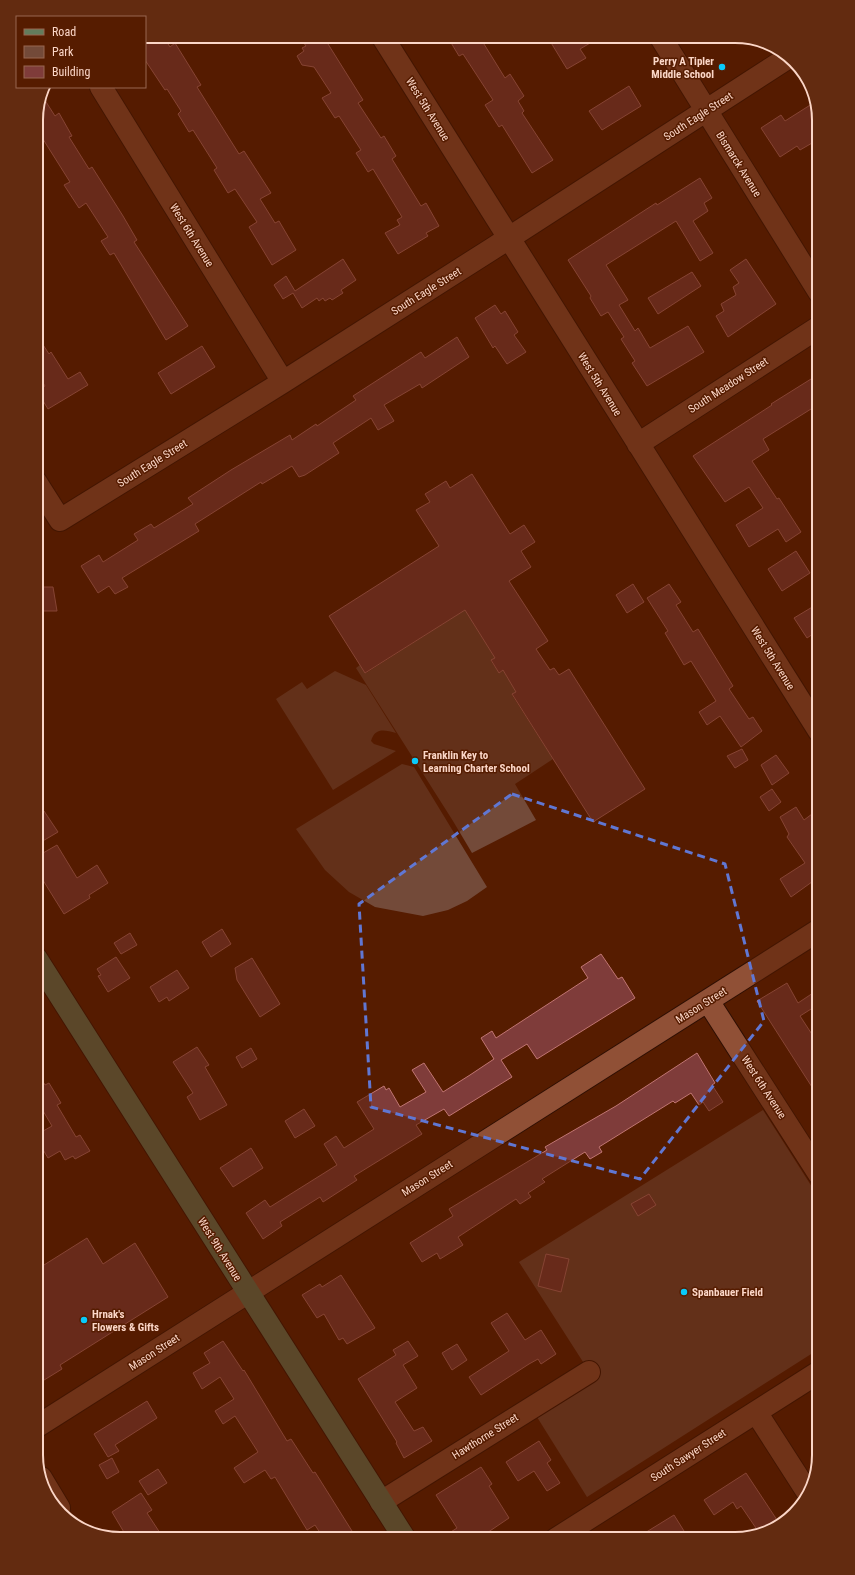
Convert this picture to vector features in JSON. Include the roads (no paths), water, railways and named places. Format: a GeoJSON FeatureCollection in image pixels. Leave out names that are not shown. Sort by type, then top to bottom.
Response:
{"type":"FeatureCollection","features":[{"type":"Feature","properties":{"kind":"main road","name":"West 9th Avenue"},"geometry":{"type":"LineString","coordinates":[[43,969],[400,1532]]}},
{"type":"Feature","properties":{"kind":"street","name":"West 5th Avenue"},"geometry":{"type":"LineString","coordinates":[[386,43],[812,720]]}},
{"type":"Feature","properties":{"kind":"street","name":"Bismarck Avenue"},"geometry":{"type":"LineString","coordinates":[[664,43],[812,281]]}},
{"type":"Feature","properties":{"kind":"street","name":"South Eagle Street"},"geometry":{"type":"LineString","coordinates":[[43,493],[60,520],[283,382],[509,239],[784,61]]}},
{"type":"Feature","properties":{"kind":"street","name":"West 6th Avenue"},"geometry":{"type":"LineString","coordinates":[[102,88],[283,382]]}},
{"type":"Feature","properties":{"kind":"street","name":"South Meadow Street"},"geometry":{"type":"LineString","coordinates":[[638,444],[812,332]]}},
{"type":"Feature","properties":{"kind":"street","name":"Mason Street"},"geometry":{"type":"LineString","coordinates":[[43,1423],[812,934]]}},
{"type":"Feature","properties":{"kind":"street","name":"West 6th Avenue"},"geometry":{"type":"LineString","coordinates":[[708,1000],[812,1163]]}},
{"type":"Feature","properties":{"kind":"street","name":"Hawthorne Street"},"geometry":{"type":"LineString","coordinates":[[381,1502],[589,1372]]}},
{"type":"Feature","properties":{"kind":"street","name":"South Sawyer Street"},"geometry":{"type":"LineString","coordinates":[[567,1532],[812,1376]]}},
{"type":"Feature","properties":{"kind":"street"},"geometry":{"type":"LineString","coordinates":[[756,1412],[805,1488]]}},
{"type":"Feature","properties":{"kind":"place","name":"Perry A Tipler Middle School"},"geometry":{"type":"Point","coordinates":[722,67]}},
{"type":"Feature","properties":{"kind":"place","name":"Franklin Key to Learning Charter School"},"geometry":{"type":"Point","coordinates":[415,761]}},
{"type":"Feature","properties":{"kind":"place","name":"Spanbauer Field"},"geometry":{"type":"Point","coordinates":[684,1292]}},
{"type":"Feature","properties":{"kind":"place","name":"Hrnak's Flowers & Gifts"},"geometry":{"type":"Point","coordinates":[84,1320]}}]}
